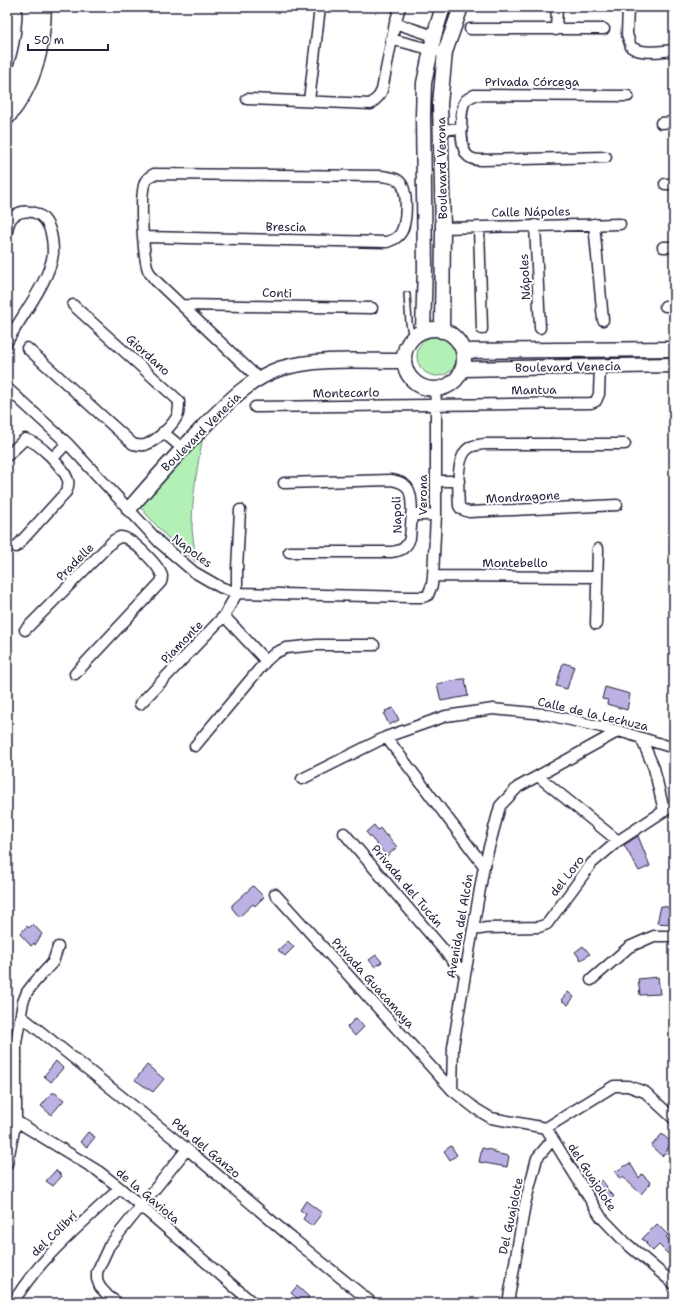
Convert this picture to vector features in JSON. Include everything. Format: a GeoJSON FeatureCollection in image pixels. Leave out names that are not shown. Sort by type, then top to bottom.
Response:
{"type":"FeatureCollection","features":[{"type":"Feature","properties":{"kind":"street"},"geometry":{"type":"LineString","coordinates":[[7,118],[23,96],[34,74],[31,60],[30,7]]}},
{"type":"Feature","properties":{"kind":"street"},"geometry":{"type":"LineString","coordinates":[[7,95],[21,70],[31,60],[44,21],[44,7]]}},
{"type":"Feature","properties":{"kind":"street"},"geometry":{"type":"LineString","coordinates":[[309,101],[315,37],[320,7]]}},
{"type":"Feature","properties":{"kind":"street"},"geometry":{"type":"LineString","coordinates":[[247,99],[309,101],[363,105],[375,102],[382,90],[391,39],[400,7]]}},
{"type":"Feature","properties":{"kind":"street","name":"Boulevard Verona"},"geometry":{"type":"LineString","coordinates":[[418,334],[425,267],[424,83],[432,42],[444,7]]}},
{"type":"Feature","properties":{"kind":"street","name":"Boulevard Verona"},"geometry":{"type":"LineString","coordinates":[[442,331],[443,228],[440,104],[445,52],[461,7]]}},
{"type":"Feature","properties":{"kind":"street"},"geometry":{"type":"LineString","coordinates":[[556,30],[557,7]]}},
{"type":"Feature","properties":{"kind":"street"},"geometry":{"type":"LineString","coordinates":[[628,7],[627,34],[631,47],[636,50],[644,51],[674,50]]}},
{"type":"Feature","properties":{"kind":"street"},"geometry":{"type":"LineString","coordinates":[[395,23],[432,42],[445,52]]}},
{"type":"Feature","properties":{"kind":"street"},"geometry":{"type":"LineString","coordinates":[[470,29],[604,29]]}},
{"type":"Feature","properties":{"kind":"street"},"geometry":{"type":"LineString","coordinates":[[391,39],[432,42]]}},
{"type":"Feature","properties":{"kind":"street","name":"Privada Córcega"},"geometry":{"type":"LineString","coordinates":[[606,157],[476,160],[467,156],[462,146],[461,117],[464,105],[466,100],[474,95],[628,96]]}},
{"type":"Feature","properties":{"kind":"street"},"geometry":{"type":"LineString","coordinates":[[661,122],[674,122]]}},
{"type":"Feature","properties":{"kind":"street"},"geometry":{"type":"LineString","coordinates":[[441,130],[462,128]]}},
{"type":"Feature","properties":{"kind":"street","name":"Brescia"},"geometry":{"type":"LineString","coordinates":[[154,174],[374,176],[390,177],[399,181],[403,189],[406,210],[404,228],[401,234],[398,238],[387,242],[144,237],[142,197],[143,187],[149,176],[154,174]]}},
{"type":"Feature","properties":{"kind":"street"},"geometry":{"type":"LineString","coordinates":[[406,210],[424,209]]}},
{"type":"Feature","properties":{"kind":"street"},"geometry":{"type":"LineString","coordinates":[[7,231],[8,224],[14,215],[23,211],[33,212],[43,218],[50,230],[52,254],[46,276],[7,342]]}},
{"type":"Feature","properties":{"kind":"street"},"geometry":{"type":"LineString","coordinates":[[594,224],[603,320]]}},
{"type":"Feature","properties":{"kind":"street","name":"Calle Nápoles"},"geometry":{"type":"LineString","coordinates":[[443,228],[620,224]]}},
{"type":"Feature","properties":{"kind":"street","name":"Nápoles"},"geometry":{"type":"LineString","coordinates":[[535,225],[540,328]]}},
{"type":"Feature","properties":{"kind":"street"},"geometry":{"type":"LineString","coordinates":[[479,227],[482,329]]}},
{"type":"Feature","properties":{"kind":"street"},"geometry":{"type":"LineString","coordinates":[[144,237],[145,256],[149,271],[155,280],[258,378]]}},
{"type":"Feature","properties":{"kind":"street"},"geometry":{"type":"LineString","coordinates":[[663,248],[674,247]]}},
{"type":"Feature","properties":{"kind":"street","name":"Giordano"},"geometry":{"type":"LineString","coordinates":[[27,348],[133,444],[140,446],[146,445],[155,440],[175,420],[178,414],[179,401],[73,305]]}},
{"type":"Feature","properties":{"kind":"street","name":"Conti"},"geometry":{"type":"LineString","coordinates":[[182,305],[372,308]]}},
{"type":"Feature","properties":{"kind":"street"},"geometry":{"type":"LineString","coordinates":[[434,329],[442,331],[454,337],[459,344],[463,351],[464,363],[456,379],[447,387],[435,390],[425,388],[416,384],[410,378],[405,369],[403,361],[406,348],[418,334],[434,329]]}},
{"type":"Feature","properties":{"kind":"street","name":"Boulevard Venecia"},"geometry":{"type":"LineString","coordinates":[[463,351],[674,349]]}},
{"type":"Feature","properties":{"kind":"street","name":"Boulevard Venecia"},"geometry":{"type":"LineString","coordinates":[[129,509],[182,448],[232,398],[258,378],[279,370],[319,362],[403,361]]}},
{"type":"Feature","properties":{"kind":"street","name":"Boulevard Venecia"},"geometry":{"type":"LineString","coordinates":[[462,369],[674,365]]}},
{"type":"Feature","properties":{"kind":"street","name":"Mantua"},"geometry":{"type":"LineString","coordinates":[[436,404],[591,403],[596,401],[600,394],[600,366]]}},
{"type":"Feature","properties":{"kind":"street","name":"Napoles"},"geometry":{"type":"LineString","coordinates":[[7,388],[67,443],[160,543],[194,572],[220,587],[237,593],[423,597]]}},
{"type":"Feature","properties":{"kind":"street","name":"Verona"},"geometry":{"type":"LineString","coordinates":[[423,597],[428,595],[433,576],[436,515],[435,390]]}},
{"type":"Feature","properties":{"kind":"street","name":"Montecarlo"},"geometry":{"type":"LineString","coordinates":[[255,407],[436,404]]}},
{"type":"Feature","properties":{"kind":"street"},"geometry":{"type":"LineString","coordinates":[[163,432],[182,448]]}},
{"type":"Feature","properties":{"kind":"street"},"geometry":{"type":"LineString","coordinates":[[7,456],[25,439],[31,440],[53,458],[68,481],[66,492],[16,547]]}},
{"type":"Feature","properties":{"kind":"street"},"geometry":{"type":"LineString","coordinates":[[53,458],[67,443]]}},
{"type":"Feature","properties":{"kind":"street"},"geometry":{"type":"LineString","coordinates":[[436,481],[459,481],[462,455],[470,447],[477,445],[625,444]]}},
{"type":"Feature","properties":{"kind":"street","name":"Napoli"},"geometry":{"type":"LineString","coordinates":[[284,483],[382,480],[398,482],[405,485],[409,490],[411,515],[410,538],[405,548],[399,551],[289,552]]}},
{"type":"Feature","properties":{"kind":"street","name":"Mondragone"},"geometry":{"type":"LineString","coordinates":[[459,481],[459,506],[461,509],[469,512],[616,505]]}},
{"type":"Feature","properties":{"kind":"street"},"geometry":{"type":"LineString","coordinates":[[237,593],[240,510]]}},
{"type":"Feature","properties":{"kind":"street"},"geometry":{"type":"LineString","coordinates":[[411,515],[436,515]]}},
{"type":"Feature","properties":{"kind":"street","name":"Pradelle"},"geometry":{"type":"LineString","coordinates":[[25,630],[114,540],[120,538],[125,539],[147,556],[160,573],[162,577],[161,582],[75,674]]}},
{"type":"Feature","properties":{"kind":"street"},"geometry":{"type":"LineString","coordinates":[[147,556],[160,543]]}},
{"type":"Feature","properties":{"kind":"street"},"geometry":{"type":"LineString","coordinates":[[596,624],[596,577],[598,549]]}},
{"type":"Feature","properties":{"kind":"street","name":"Montebello"},"geometry":{"type":"LineString","coordinates":[[433,576],[596,577]]}},
{"type":"Feature","properties":{"kind":"street","name":"Piamonte"},"geometry":{"type":"LineString","coordinates":[[140,704],[224,616],[237,593]]}},
{"type":"Feature","properties":{"kind":"street"},"geometry":{"type":"LineString","coordinates":[[224,616],[266,661]]}},
{"type":"Feature","properties":{"kind":"street"},"geometry":{"type":"LineString","coordinates":[[195,746],[266,661],[275,653],[286,648],[299,646],[374,645]]}},
{"type":"Feature","properties":{"kind":"street","name":"Calle de la Lechuza"},"geometry":{"type":"LineString","coordinates":[[302,779],[386,737],[446,716],[493,709],[544,714],[619,731],[674,748]]}},
{"type":"Feature","properties":{"kind":"street","name":"Avenida del Alcón"},"geometry":{"type":"LineString","coordinates":[[452,1090],[453,1047],[465,975],[484,866],[500,806],[518,787],[619,731]]}},
{"type":"Feature","properties":{"kind":"street"},"geometry":{"type":"LineString","coordinates":[[386,737],[484,866]]}},
{"type":"Feature","properties":{"kind":"street"},"geometry":{"type":"LineString","coordinates":[[640,738],[654,768],[664,811]]}},
{"type":"Feature","properties":{"kind":"street"},"geometry":{"type":"LineString","coordinates":[[538,776],[618,841]]}},
{"type":"Feature","properties":{"kind":"street","name":"del Loro"},"geometry":{"type":"LineString","coordinates":[[473,930],[487,928],[539,927],[547,924],[592,863],[618,841],[674,806]]}},
{"type":"Feature","properties":{"kind":"street","name":"Privada del Tucán"},"geometry":{"type":"LineString","coordinates":[[344,833],[465,975]]}},
{"type":"Feature","properties":{"kind":"street","name":"Privada Guacamaya"},"geometry":{"type":"LineString","coordinates":[[275,894],[452,1090]]}},
{"type":"Feature","properties":{"kind":"street"},"geometry":{"type":"LineString","coordinates":[[591,980],[629,948],[654,936],[674,936]]}},
{"type":"Feature","properties":{"kind":"street"},"geometry":{"type":"LineString","coordinates":[[7,1164],[16,1122],[16,1043],[23,1002],[27,992],[53,962],[58,947]]}},
{"type":"Feature","properties":{"kind":"street","name":"Pda del Ganzo"},"geometry":{"type":"LineString","coordinates":[[21,1016],[187,1149],[298,1244],[372,1303]]}},
{"type":"Feature","properties":{"kind":"street"},"geometry":{"type":"LineString","coordinates":[[452,1090],[476,1109],[491,1118],[546,1128],[614,1086],[628,1086],[644,1092],[674,1119]]}},
{"type":"Feature","properties":{"kind":"street","name":"de la Gaviota"},"geometry":{"type":"LineString","coordinates":[[16,1122],[98,1171],[120,1188],[254,1303]]}},
{"type":"Feature","properties":{"kind":"street","name":"del Guajolote"},"geometry":{"type":"LineString","coordinates":[[546,1128],[601,1217],[626,1243],[674,1284]]}},
{"type":"Feature","properties":{"kind":"street","name":"Del Guajolote"},"geometry":{"type":"LineString","coordinates":[[508,1303],[525,1204],[537,1158],[553,1139]]}},
{"type":"Feature","properties":{"kind":"street"},"geometry":{"type":"LineString","coordinates":[[118,1303],[100,1287],[97,1279],[97,1272],[109,1246],[187,1149]]}},
{"type":"Feature","properties":{"kind":"street","name":"del Colibrí"},"geometry":{"type":"LineString","coordinates":[[13,1303],[27,1280],[47,1257],[120,1188]]}},
{"type":"Feature","properties":{"kind":"lane"},"geometry":{"type":"LineString","coordinates":[[407,296],[409,323],[418,334]]}},
{"type":"Feature","properties":{"kind":"green space"},"geometry":{"type":"Polygon","coordinates":[[[441,336],[448,339],[454,345],[457,356],[456,364],[448,373],[441,376],[433,376],[426,373],[418,364],[417,352],[420,345],[429,337],[441,336]]]}},
{"type":"Feature","properties":{"kind":"green space"},"geometry":{"type":"Polygon","coordinates":[[[203,437],[193,505],[192,529],[196,562],[166,536],[140,507],[141,503],[203,437]]]}},
{"type":"Feature","properties":{"kind":"building"},"geometry":{"type":"Polygon","coordinates":[[[563,663],[574,666],[567,689],[556,686],[563,663]]]}},
{"type":"Feature","properties":{"kind":"building"},"geometry":{"type":"Polygon","coordinates":[[[465,679],[468,696],[441,701],[437,684],[465,679]]]}},
{"type":"Feature","properties":{"kind":"building"},"geometry":{"type":"Polygon","coordinates":[[[605,687],[630,694],[627,710],[607,704],[608,700],[602,699],[605,687]]]}},
{"type":"Feature","properties":{"kind":"building"},"geometry":{"type":"Polygon","coordinates":[[[393,708],[399,720],[389,725],[384,714],[386,713],[385,711],[393,708]]]}},
{"type":"Feature","properties":{"kind":"building"},"geometry":{"type":"Polygon","coordinates":[[[374,825],[378,830],[380,828],[397,847],[387,856],[366,832],[374,825]]]}},
{"type":"Feature","properties":{"kind":"building"},"geometry":{"type":"Polygon","coordinates":[[[638,836],[650,866],[639,871],[624,845],[638,836]]]}},
{"type":"Feature","properties":{"kind":"building"},"geometry":{"type":"Polygon","coordinates":[[[253,886],[264,897],[255,906],[253,904],[239,917],[232,908],[232,905],[253,886]]]}},
{"type":"Feature","properties":{"kind":"building"},"geometry":{"type":"Polygon","coordinates":[[[661,906],[674,908],[670,924],[657,923],[661,906]]]}},
{"type":"Feature","properties":{"kind":"building"},"geometry":{"type":"Polygon","coordinates":[[[33,924],[42,934],[35,945],[34,943],[31,946],[20,934],[27,926],[29,928],[33,924]]]}},
{"type":"Feature","properties":{"kind":"building"},"geometry":{"type":"Polygon","coordinates":[[[288,941],[294,947],[285,956],[278,950],[288,941]]]}},
{"type":"Feature","properties":{"kind":"building"},"geometry":{"type":"Polygon","coordinates":[[[583,946],[590,954],[581,960],[575,952],[583,946]]]}},
{"type":"Feature","properties":{"kind":"building"},"geometry":{"type":"Polygon","coordinates":[[[376,955],[382,962],[375,967],[369,960],[376,955]]]}},
{"type":"Feature","properties":{"kind":"building"},"geometry":{"type":"Polygon","coordinates":[[[658,977],[660,994],[640,995],[638,979],[658,977]]]}},
{"type":"Feature","properties":{"kind":"building"},"geometry":{"type":"Polygon","coordinates":[[[568,992],[574,997],[568,1005],[561,1000],[568,992]]]}},
{"type":"Feature","properties":{"kind":"building"},"geometry":{"type":"Polygon","coordinates":[[[356,1018],[364,1027],[355,1036],[347,1027],[356,1018]]]}},
{"type":"Feature","properties":{"kind":"building"},"geometry":{"type":"Polygon","coordinates":[[[56,1061],[63,1068],[51,1082],[44,1076],[56,1061]]]}},
{"type":"Feature","properties":{"kind":"building"},"geometry":{"type":"Polygon","coordinates":[[[147,1065],[164,1079],[153,1092],[135,1080],[147,1065]]]}},
{"type":"Feature","properties":{"kind":"building"},"geometry":{"type":"Polygon","coordinates":[[[52,1093],[55,1093],[64,1100],[51,1115],[41,1106],[52,1093]]]}},
{"type":"Feature","properties":{"kind":"building"},"geometry":{"type":"Polygon","coordinates":[[[88,1132],[95,1137],[87,1147],[80,1142],[88,1132]]]}},
{"type":"Feature","properties":{"kind":"building"},"geometry":{"type":"Polygon","coordinates":[[[662,1134],[672,1143],[662,1156],[651,1146],[662,1134]]]}},
{"type":"Feature","properties":{"kind":"building"},"geometry":{"type":"Polygon","coordinates":[[[451,1146],[457,1155],[450,1160],[444,1151],[451,1146]]]}},
{"type":"Feature","properties":{"kind":"building"},"geometry":{"type":"Polygon","coordinates":[[[482,1148],[495,1151],[494,1153],[509,1156],[507,1167],[479,1162],[482,1148]]]}},
{"type":"Feature","properties":{"kind":"building"},"geometry":{"type":"Polygon","coordinates":[[[630,1163],[639,1178],[642,1174],[651,1183],[641,1194],[623,1177],[620,1179],[615,1172],[630,1163]]]}},
{"type":"Feature","properties":{"kind":"building"},"geometry":{"type":"Polygon","coordinates":[[[56,1170],[62,1176],[53,1186],[46,1181],[56,1170]]]}},
{"type":"Feature","properties":{"kind":"building"},"geometry":{"type":"Polygon","coordinates":[[[602,1180],[607,1187],[606,1188],[614,1196],[606,1205],[592,1187],[602,1180]]]}},
{"type":"Feature","properties":{"kind":"building"},"geometry":{"type":"Polygon","coordinates":[[[306,1201],[322,1213],[312,1226],[303,1219],[306,1214],[300,1210],[306,1201]]]}},
{"type":"Feature","properties":{"kind":"building"},"geometry":{"type":"Polygon","coordinates":[[[657,1224],[668,1235],[666,1237],[674,1246],[674,1250],[669,1255],[659,1245],[653,1251],[642,1239],[657,1224]]]}},
{"type":"Feature","properties":{"kind":"building"},"geometry":{"type":"Polygon","coordinates":[[[297,1286],[309,1297],[304,1303],[293,1303],[297,1298],[291,1293],[297,1286]]]}}]}
